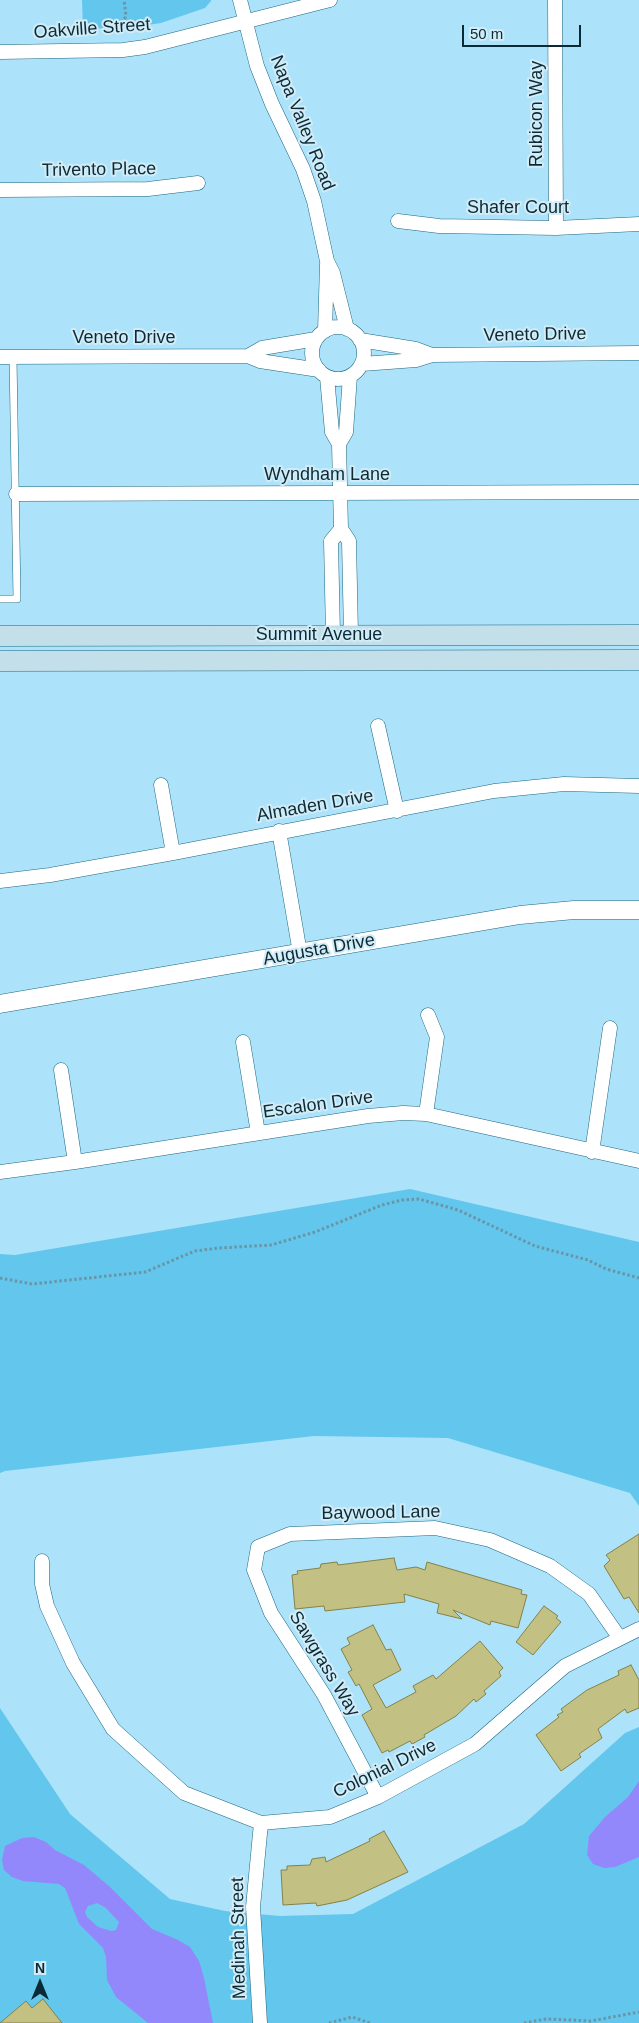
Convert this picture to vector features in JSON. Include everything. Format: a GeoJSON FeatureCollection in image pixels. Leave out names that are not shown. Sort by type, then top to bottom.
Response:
{"type":"FeatureCollection","features":[{"type":"Feature","properties":{"kind":"main road","name":"Summit Avenue"},"geometry":{"type":"LineString","coordinates":[[0,636],[639,635]]}},
{"type":"Feature","properties":{"kind":"main road","name":"Summit Avenue"},"geometry":{"type":"LineString","coordinates":[[0,661],[639,660]]}},
{"type":"Feature","properties":{"kind":"street","name":"Napa Valley Road"},"geometry":{"type":"LineString","coordinates":[[240,0],[257,66],[272,104],[303,169],[314,200],[327,261],[333,273],[347,329]]}},
{"type":"Feature","properties":{"kind":"street","name":"Oakville Street"},"geometry":{"type":"LineString","coordinates":[[0,52],[123,50],[145,47],[244,20],[330,0]]}},
{"type":"Feature","properties":{"kind":"street","name":"Rubicon Way"},"geometry":{"type":"LineString","coordinates":[[555,0],[556,228]]}},
{"type":"Feature","properties":{"kind":"street","name":"Trivento Place"},"geometry":{"type":"LineString","coordinates":[[0,190],[148,189],[198,183]]}},
{"type":"Feature","properties":{"kind":"street","name":"Shafer Court"},"geometry":{"type":"LineString","coordinates":[[398,221],[439,226],[556,228],[639,224]]}},
{"type":"Feature","properties":{"kind":"street","name":"Napa Valley Road"},"geometry":{"type":"LineString","coordinates":[[321,335],[327,261]]}},
{"type":"Feature","properties":{"kind":"street"},"geometry":{"type":"LineString","coordinates":[[323,373],[334,379],[350,376],[362,364],[363,348],[360,340],[347,329],[339,328],[321,335],[312,356],[323,373],[332,432],[339,444],[341,529],[349,541],[342,635]]}},
{"type":"Feature","properties":{"kind":"street","name":"Veneto Drive"},"geometry":{"type":"LineString","coordinates":[[248,356],[262,348],[321,335]]}},
{"type":"Feature","properties":{"kind":"street","name":"Veneto Drive"},"geometry":{"type":"LineString","coordinates":[[360,340],[416,349],[432,355]]}},
{"type":"Feature","properties":{"kind":"street","name":"Veneto Drive"},"geometry":{"type":"LineString","coordinates":[[362,364],[416,360],[432,355],[639,353]]}},
{"type":"Feature","properties":{"kind":"street","name":"Veneto Drive"},"geometry":{"type":"LineString","coordinates":[[7,357],[248,356],[260,361],[323,373]]}},
{"type":"Feature","properties":{"kind":"street"},"geometry":{"type":"LineString","coordinates":[[339,444],[346,432],[350,376]]}},
{"type":"Feature","properties":{"kind":"street","name":"Wyndham Lane"},"geometry":{"type":"LineString","coordinates":[[16,494],[639,492]]}},
{"type":"Feature","properties":{"kind":"street"},"geometry":{"type":"LineString","coordinates":[[378,726],[397,811]]}},
{"type":"Feature","properties":{"kind":"street","name":"Almaden Drive"},"geometry":{"type":"LineString","coordinates":[[0,881],[50,875],[173,853],[494,791],[564,784],[639,786]]}},
{"type":"Feature","properties":{"kind":"street"},"geometry":{"type":"LineString","coordinates":[[161,785],[173,853]]}},
{"type":"Feature","properties":{"kind":"street"},"geometry":{"type":"LineString","coordinates":[[279,831],[300,953]]}},
{"type":"Feature","properties":{"kind":"street","name":"Augusta Drive"},"geometry":{"type":"LineString","coordinates":[[0,1004],[520,915],[574,910],[639,910]]}},
{"type":"Feature","properties":{"kind":"street"},"geometry":{"type":"LineString","coordinates":[[426,1114],[436,1037],[428,1015]]}},
{"type":"Feature","properties":{"kind":"street"},"geometry":{"type":"LineString","coordinates":[[592,1152],[610,1028]]}},
{"type":"Feature","properties":{"kind":"street"},"geometry":{"type":"LineString","coordinates":[[243,1042],[258,1133]]}},
{"type":"Feature","properties":{"kind":"street"},"geometry":{"type":"LineString","coordinates":[[61,1070],[75,1162]]}},
{"type":"Feature","properties":{"kind":"street","name":"Escalon Drive"},"geometry":{"type":"LineString","coordinates":[[0,1172],[368,1116],[403,1113],[426,1114],[639,1161]]}},
{"type":"Feature","properties":{"kind":"street","name":"Baywood Lane"},"geometry":{"type":"LineString","coordinates":[[258,1547],[290,1534],[434,1528],[490,1540],[550,1566],[588,1594],[618,1638]]}},
{"type":"Feature","properties":{"kind":"street","name":"Sawgrass Way"},"geometry":{"type":"LineString","coordinates":[[258,1547],[254,1570],[271,1613],[324,1695],[378,1797]]}},
{"type":"Feature","properties":{"kind":"street","name":"Colonial Drive"},"geometry":{"type":"LineString","coordinates":[[42,1560],[42,1584],[47,1606],[73,1663],[113,1729],[184,1794],[261,1823],[330,1817],[378,1797],[475,1744],[565,1666],[639,1629]]}},
{"type":"Feature","properties":{"kind":"street","name":"Medinah Street"},"geometry":{"type":"LineString","coordinates":[[260,2023],[253,1907],[261,1823]]}},
{"type":"Feature","properties":{"kind":"lane"},"geometry":{"type":"LineString","coordinates":[[0,599],[18,599],[16,494],[7,357]]}},
{"type":"Feature","properties":{"kind":"path"},"geometry":{"type":"LineString","coordinates":[[117,32],[126,16],[124,0]]}},
{"type":"Feature","properties":{"kind":"path"},"geometry":{"type":"LineString","coordinates":[[0,1278],[32,1284],[145,1272],[195,1252],[219,1248],[271,1245],[314,1232],[382,1205],[402,1200],[418,1199],[458,1210],[535,1246],[588,1260],[606,1269],[639,1278]]}},
{"type":"Feature","properties":{"kind":"path"},"geometry":{"type":"LineString","coordinates":[[524,2023],[546,2019],[591,2021],[639,2012]]}},
{"type":"Feature","properties":{"kind":"path"},"geometry":{"type":"LineString","coordinates":[[329,2023],[352,2017],[370,2023]]}},
{"type":"Feature","properties":{"kind":"shaded area"},"geometry":{"type":"Polygon","coordinates":[[[82,0],[211,1],[205,8],[161,23],[133,27],[83,29],[82,0]]]}},
{"type":"Feature","properties":{"kind":"shaded area"},"geometry":{"type":"Polygon","coordinates":[[[410,1189],[639,1242],[639,1506],[630,1493],[448,1438],[314,1436],[0,1473],[0,1254],[15,1255],[410,1189]]]}},
{"type":"Feature","properties":{"kind":"shaded area"},"geometry":{"type":"Polygon","coordinates":[[[0,1708],[70,1814],[170,1899],[225,1911],[280,1916],[353,1914],[524,1824],[625,1733],[639,1727],[639,2023],[0,2023],[0,1708]]]}},
{"type":"Feature","properties":{"kind":"shaded area"},"geometry":{"type":"Polygon","coordinates":[[[639,1781],[639,1857],[615,1867],[604,1868],[593,1864],[587,1855],[589,1836],[605,1817],[628,1797],[639,1781]]]}},
{"type":"Feature","properties":{"kind":"shaded area"},"geometry":{"type":"Polygon","coordinates":[[[34,1837],[46,1842],[55,1850],[84,1865],[109,1886],[152,1929],[190,1947],[199,1961],[213,2023],[148,2023],[116,1997],[107,1980],[106,1957],[103,1948],[79,1924],[65,1888],[59,1884],[23,1881],[12,1877],[4,1870],[2,1860],[5,1846],[22,1838],[34,1837]],[[97,1903],[88,1906],[85,1912],[87,1917],[98,1927],[111,1931],[116,1930],[119,1922],[106,1908],[97,1903]]]}},
{"type":"Feature","properties":{"kind":"building"},"geometry":{"type":"Polygon","coordinates":[[[639,1534],[639,1613],[629,1597],[624,1599],[604,1566],[610,1560],[606,1555],[639,1534]]]}},
{"type":"Feature","properties":{"kind":"building"},"geometry":{"type":"Polygon","coordinates":[[[394,1558],[397,1570],[416,1567],[425,1570],[427,1562],[522,1590],[521,1594],[527,1595],[518,1628],[491,1621],[490,1625],[453,1610],[462,1619],[437,1613],[439,1604],[404,1594],[405,1602],[325,1611],[324,1606],[295,1609],[292,1575],[298,1574],[297,1571],[320,1568],[321,1564],[337,1562],[338,1565],[394,1558]]]}},
{"type":"Feature","properties":{"kind":"building"},"geometry":{"type":"Polygon","coordinates":[[[544,1606],[558,1616],[556,1618],[561,1622],[533,1655],[516,1642],[544,1606]]]}},
{"type":"Feature","properties":{"kind":"building"},"geometry":{"type":"Polygon","coordinates":[[[373,1625],[386,1650],[391,1649],[401,1670],[373,1685],[386,1708],[416,1692],[413,1686],[433,1675],[436,1679],[480,1641],[503,1668],[499,1672],[501,1676],[484,1691],[486,1694],[476,1702],[474,1699],[456,1716],[424,1735],[425,1737],[412,1744],[410,1741],[389,1752],[388,1750],[382,1753],[362,1715],[372,1709],[359,1684],[356,1686],[348,1672],[352,1670],[341,1649],[350,1644],[347,1638],[373,1625]]]}},
{"type":"Feature","properties":{"kind":"building"},"geometry":{"type":"Polygon","coordinates":[[[631,1665],[639,1680],[639,1708],[627,1713],[625,1709],[598,1729],[602,1738],[579,1754],[581,1757],[561,1771],[536,1735],[559,1717],[557,1715],[563,1712],[561,1709],[587,1690],[619,1675],[618,1671],[631,1665]]]}},
{"type":"Feature","properties":{"kind":"building"},"geometry":{"type":"Polygon","coordinates":[[[384,1831],[408,1872],[347,1900],[317,1906],[316,1903],[283,1905],[281,1870],[287,1870],[287,1866],[310,1865],[312,1859],[325,1857],[326,1862],[370,1841],[369,1839],[384,1831]]]}},
{"type":"Feature","properties":{"kind":"building"},"geometry":{"type":"Polygon","coordinates":[[[43,1999],[62,2023],[0,2023],[26,2001],[32,2008],[43,1999]]]}}]}
